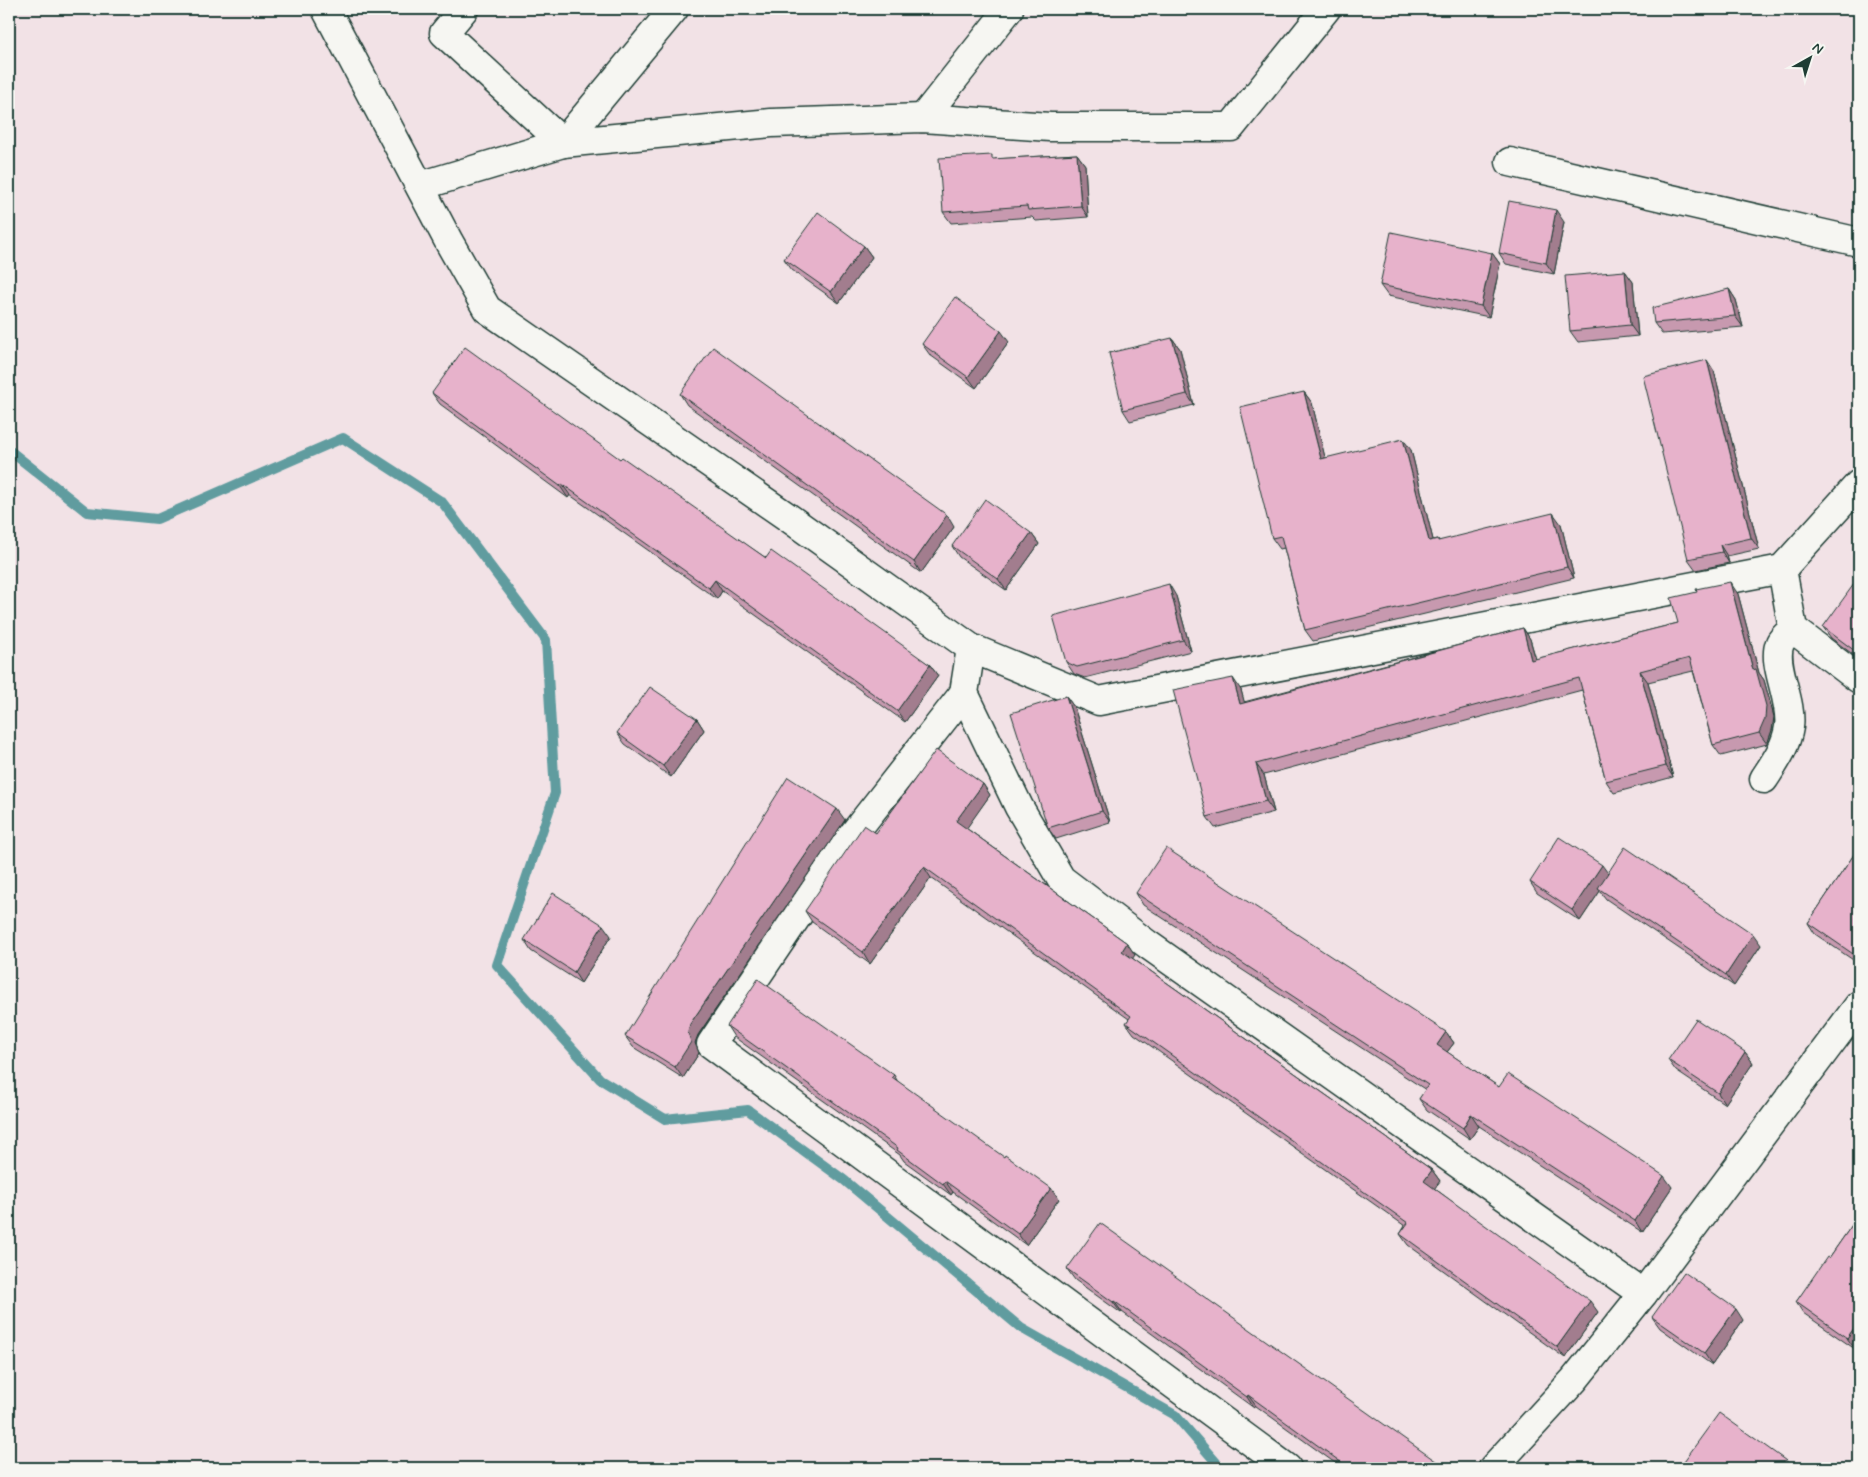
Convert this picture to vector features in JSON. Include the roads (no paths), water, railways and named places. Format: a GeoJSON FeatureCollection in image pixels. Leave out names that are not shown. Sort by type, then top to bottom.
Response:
{"type":"FeatureCollection","features":[{"type":"Feature","properties":{"kind":"street"},"geometry":{"type":"LineString","coordinates":[[326,9],[487,309],[789,518],[971,648],[1099,701],[1782,569],[1859,484]]}},
{"type":"Feature","properties":{"kind":"street"},"geometry":{"type":"LineString","coordinates":[[464,9],[444,33],[563,144]]}},
{"type":"Feature","properties":{"kind":"street"},"geometry":{"type":"LineString","coordinates":[[563,144],[674,9]]}},
{"type":"Feature","properties":{"kind":"street"},"geometry":{"type":"LineString","coordinates":[[923,118],[1010,9]]}},
{"type":"Feature","properties":{"kind":"street"},"geometry":{"type":"LineString","coordinates":[[420,186],[563,144],[771,123],[923,118],[1050,127],[1231,127],[1326,9]]}},
{"type":"Feature","properties":{"kind":"street"},"geometry":{"type":"LineString","coordinates":[[1510,162],[1859,242]]}},
{"type":"Feature","properties":{"kind":"street"},"geometry":{"type":"LineString","coordinates":[[1782,569],[1793,629],[1859,679]]}},
{"type":"Feature","properties":{"kind":"street"},"geometry":{"type":"LineString","coordinates":[[1764,779],[1784,747],[1789,727],[1790,710],[1777,657],[1780,642],[1793,629]]}},
{"type":"Feature","properties":{"kind":"street"},"geometry":{"type":"LineString","coordinates":[[971,648],[964,693],[848,841],[711,1044],[1287,1468]]}},
{"type":"Feature","properties":{"kind":"street"},"geometry":{"type":"LineString","coordinates":[[964,693],[1019,807],[1061,879],[1147,944],[1643,1294]]}},
{"type":"Feature","properties":{"kind":"street"},"geometry":{"type":"LineString","coordinates":[[1493,1468],[1574,1380],[1643,1294],[1859,1005]]}},
{"type":"Feature","properties":{"kind":"waterway"},"geometry":{"type":"LineString","coordinates":[[9,450],[87,512],[157,519],[343,438],[442,502],[546,640],[555,793],[497,965],[600,1079],[665,1119],[748,1110],[844,1180],[1021,1328],[1175,1415],[1221,1468]]}}]}
